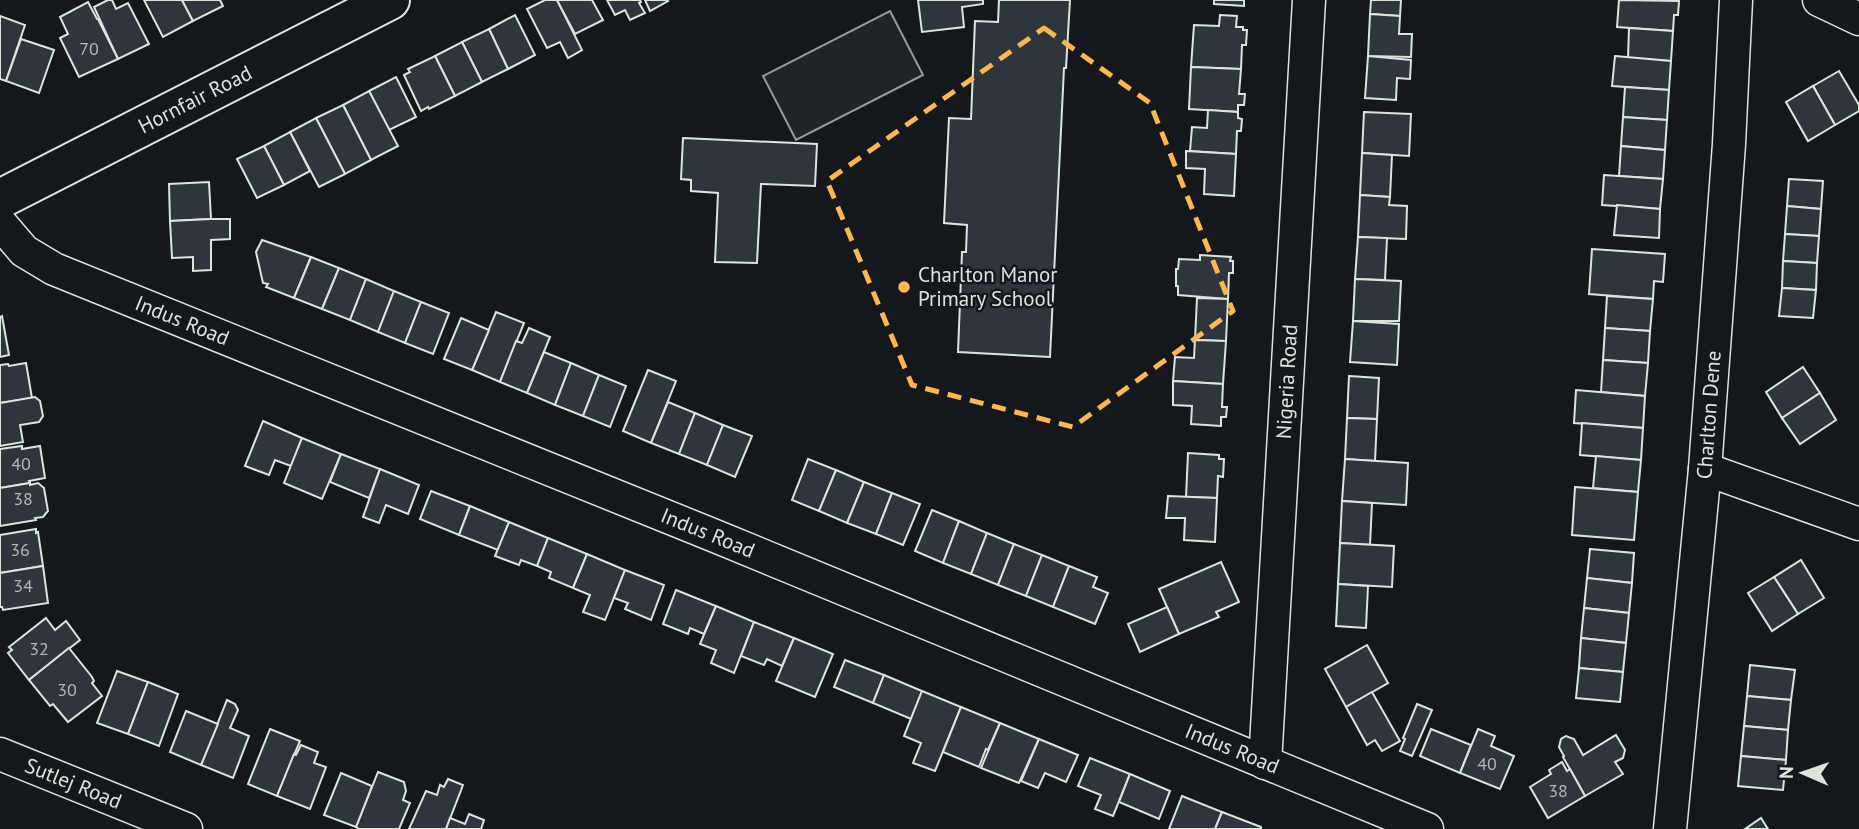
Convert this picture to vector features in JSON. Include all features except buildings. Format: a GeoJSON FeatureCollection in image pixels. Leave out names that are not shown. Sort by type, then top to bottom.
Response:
{"type":"FeatureCollection","features":[{"type":"Feature","properties":{"kind":"street","name":"Nigeria Road"},"geometry":{"type":"LineString","coordinates":[[1265,763],[1309,0]]}},
{"type":"Feature","properties":{"kind":"street","name":"Charlton Dene"},"geometry":{"type":"LineString","coordinates":[[1670,829],[1705,469],[1728,158],[1736,0]]}},
{"type":"Feature","properties":{"kind":"street"},"geometry":{"type":"LineString","coordinates":[[1819,0],[1859,19]]}},
{"type":"Feature","properties":{"kind":"street","name":"Hornfair Road"},"geometry":{"type":"LineString","coordinates":[[0,199],[382,2]]}},
{"type":"Feature","properties":{"kind":"street","name":"Indus Road"},"geometry":{"type":"LineString","coordinates":[[0,223],[24,251],[54,269],[715,536],[1427,829]]}},
{"type":"Feature","properties":{"kind":"street"},"geometry":{"type":"LineString","coordinates":[[1705,469],[1859,524]]}},
{"type":"Feature","properties":{"kind":"street","name":"Sutlej Road"},"geometry":{"type":"LineString","coordinates":[[0,754],[186,829]]}},
{"type":"Feature","properties":{"kind":"highlighted area"},"geometry":{"type":"Polygon","coordinates":[[[1044,28],[1150,103],[1233,311],[1073,427],[912,385],[827,181],[1044,28]]]}},
{"type":"Feature","properties":{"kind":"shaded area"},"geometry":{"type":"Polygon","coordinates":[[[890,11],[923,75],[796,140],[763,76],[890,11]]]}},
{"type":"Feature","properties":{"kind":"place","name":"Charlton Manor Primary School"},"geometry":{"type":"Point","coordinates":[904,287]}}]}
